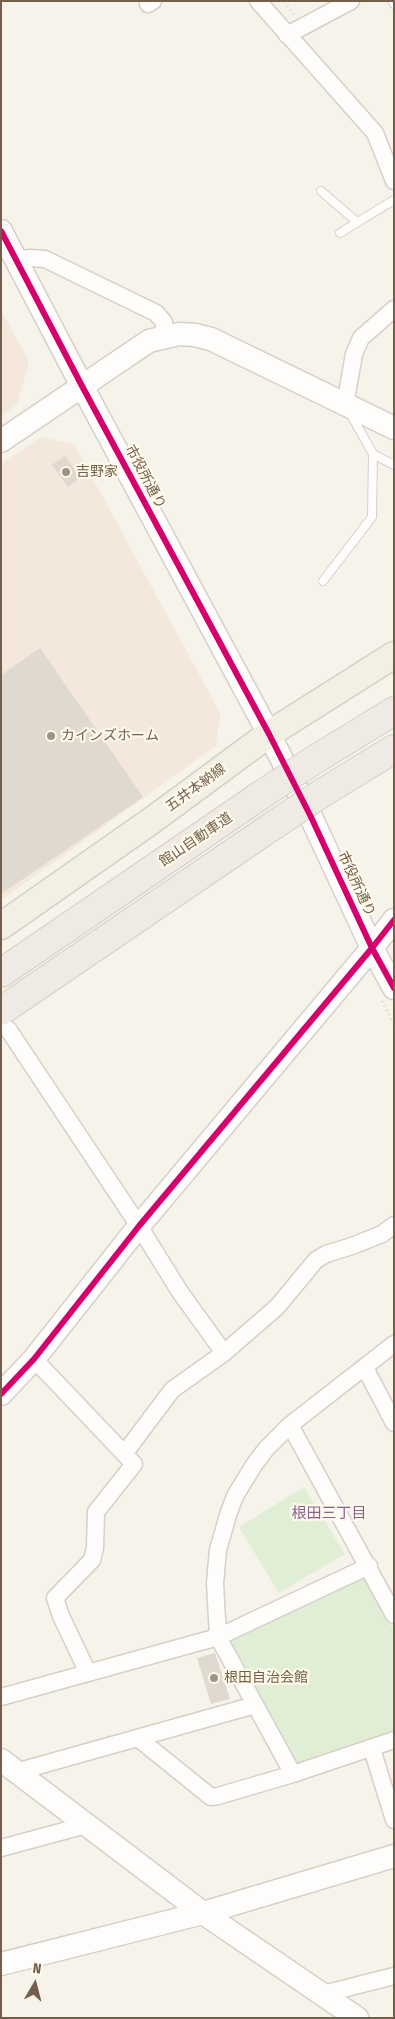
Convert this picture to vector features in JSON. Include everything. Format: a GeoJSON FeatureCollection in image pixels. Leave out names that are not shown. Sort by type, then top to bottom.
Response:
{"type":"FeatureCollection","features":[{"type":"Feature","properties":{"kind":"highway","name":"館山自動車道"},"geometry":{"type":"LineString","coordinates":[[1,973],[258,797],[394,711]]}},
{"type":"Feature","properties":{"kind":"highway"},"geometry":{"type":"LineString","coordinates":[[8,1013],[274,825],[317,805],[394,750]]}},
{"type":"Feature","properties":{"kind":"main road","name":"五井本納線"},"geometry":{"type":"LineString","coordinates":[[1,926],[151,821],[269,734],[394,655]]}},
{"type":"Feature","properties":{"kind":"street"},"geometry":{"type":"LineString","coordinates":[[258,1],[375,133],[394,181]]}},
{"type":"Feature","properties":{"kind":"street"},"geometry":{"type":"LineString","coordinates":[[287,35],[351,1]]}},
{"type":"Feature","properties":{"kind":"street","name":"市役所通り"},"geometry":{"type":"LineString","coordinates":[[1,231],[269,734],[317,805],[372,948],[394,988]]}},
{"type":"Feature","properties":{"kind":"street"},"geometry":{"type":"LineString","coordinates":[[17,260],[30,258],[46,259],[156,314],[164,322],[164,336]]}},
{"type":"Feature","properties":{"kind":"street"},"geometry":{"type":"LineString","coordinates":[[345,405],[354,354],[361,338],[394,309]]}},
{"type":"Feature","properties":{"kind":"street"},"geometry":{"type":"LineString","coordinates":[[1,441],[149,341],[179,334],[211,339],[394,428]]}},
{"type":"Feature","properties":{"kind":"street"},"geometry":{"type":"LineString","coordinates":[[1,1394],[34,1359],[140,1226],[394,920]]}},
{"type":"Feature","properties":{"kind":"street"},"geometry":{"type":"LineString","coordinates":[[8,1013],[180,1292],[224,1353]]}},
{"type":"Feature","properties":{"kind":"street"},"geometry":{"type":"LineString","coordinates":[[124,1454],[172,1390],[224,1353],[277,1307],[316,1260],[326,1254],[382,1234],[394,1225]]}},
{"type":"Feature","properties":{"kind":"street"},"geometry":{"type":"LineString","coordinates":[[293,1774],[218,1637],[215,1592],[218,1550],[228,1515],[243,1481],[266,1449],[290,1425],[394,1344]]}},
{"type":"Feature","properties":{"kind":"street"},"geometry":{"type":"LineString","coordinates":[[34,1359],[134,1464],[96,1512],[95,1548],[92,1560],[55,1598],[61,1616],[88,1673]]}},
{"type":"Feature","properties":{"kind":"street"},"geometry":{"type":"LineString","coordinates":[[365,1368],[394,1423]]}},
{"type":"Feature","properties":{"kind":"street"},"geometry":{"type":"LineString","coordinates":[[290,1425],[369,1566],[394,1615]]}},
{"type":"Feature","properties":{"kind":"street"},"geometry":{"type":"LineString","coordinates":[[1,1697],[218,1637],[369,1566]]}},
{"type":"Feature","properties":{"kind":"street"},"geometry":{"type":"LineString","coordinates":[[8,1766],[139,1739],[255,1705]]}},
{"type":"Feature","properties":{"kind":"street"},"geometry":{"type":"LineString","coordinates":[[139,1739],[211,1796],[218,1796],[293,1774],[372,1749],[394,1740]]}},
{"type":"Feature","properties":{"kind":"street"},"geometry":{"type":"LineString","coordinates":[[372,1749],[394,1820]]}},
{"type":"Feature","properties":{"kind":"street"},"geometry":{"type":"LineString","coordinates":[[8,1766],[203,1913],[357,2018]]}},
{"type":"Feature","properties":{"kind":"street"},"geometry":{"type":"LineString","coordinates":[[1,1848],[86,1825]]}},
{"type":"Feature","properties":{"kind":"street"},"geometry":{"type":"LineString","coordinates":[[1,1964],[203,1913],[394,1856]]}},
{"type":"Feature","properties":{"kind":"street"},"geometry":{"type":"LineString","coordinates":[[323,1994],[394,1976]]}},
{"type":"Feature","properties":{"kind":"lane"},"geometry":{"type":"LineString","coordinates":[[321,192],[357,222]]}},
{"type":"Feature","properties":{"kind":"lane"},"geometry":{"type":"LineString","coordinates":[[340,233],[394,200]]}},
{"type":"Feature","properties":{"kind":"lane"},"geometry":{"type":"LineString","coordinates":[[323,581],[372,517],[373,454],[345,405]]}},
{"type":"Feature","properties":{"kind":"lane"},"geometry":{"type":"LineString","coordinates":[[373,454],[394,465]]}},
{"type":"Feature","properties":{"kind":"shaded area"},"geometry":{"type":"Polygon","coordinates":[[[1,310],[29,362],[17,404],[1,416],[1,310]]]}},
{"type":"Feature","properties":{"kind":"shaded area"},"geometry":{"type":"Polygon","coordinates":[[[41,437],[74,444],[220,713],[216,746],[1,900],[1,464],[41,437]]]}},
{"type":"Feature","properties":{"kind":"green space"},"geometry":{"type":"Polygon","coordinates":[[[304,1487],[345,1554],[279,1593],[239,1527],[304,1487]]]}},
{"type":"Feature","properties":{"kind":"green space"},"geometry":{"type":"Polygon","coordinates":[[[360,1578],[367,1581],[394,1631],[394,1733],[297,1765],[228,1644],[230,1638],[360,1578]]]}},
{"type":"Feature","properties":{"kind":"building","name":"吉野家"},"geometry":{"type":"Polygon","coordinates":[[[65,456],[80,478],[68,487],[52,465],[65,456]]]}},
{"type":"Feature","properties":{"kind":"building","name":"カインズホーム"},"geometry":{"type":"Polygon","coordinates":[[[40,648],[143,797],[1,894],[1,675],[40,648]]]}},
{"type":"Feature","properties":{"kind":"building","name":"根田自治会館"},"geometry":{"type":"Polygon","coordinates":[[[215,1653],[230,1699],[211,1704],[197,1658],[215,1653]]]}},
{"type":"Feature","properties":{"kind":"cycle path"},"geometry":{"type":"LineString","coordinates":[[1,231],[269,734],[311,817],[372,948],[394,988]]}},
{"type":"Feature","properties":{"kind":"cycle path"},"geometry":{"type":"LineString","coordinates":[[1,1394],[34,1359],[139,1226],[394,920]]}},
{"type":"Feature","properties":{"kind":"place","name":"吉野家"},"geometry":{"type":"Point","coordinates":[66,472]}},
{"type":"Feature","properties":{"kind":"place","name":"カインズホーム"},"geometry":{"type":"Point","coordinates":[51,736]}},
{"type":"Feature","properties":{"kind":"place","name":"根田自治会館"},"geometry":{"type":"Point","coordinates":[214,1678]}},
{"type":"Feature","properties":{"kind":"district","name":"根田三丁目"},"geometry":{"type":"Point","coordinates":[329,1514]}}]}
